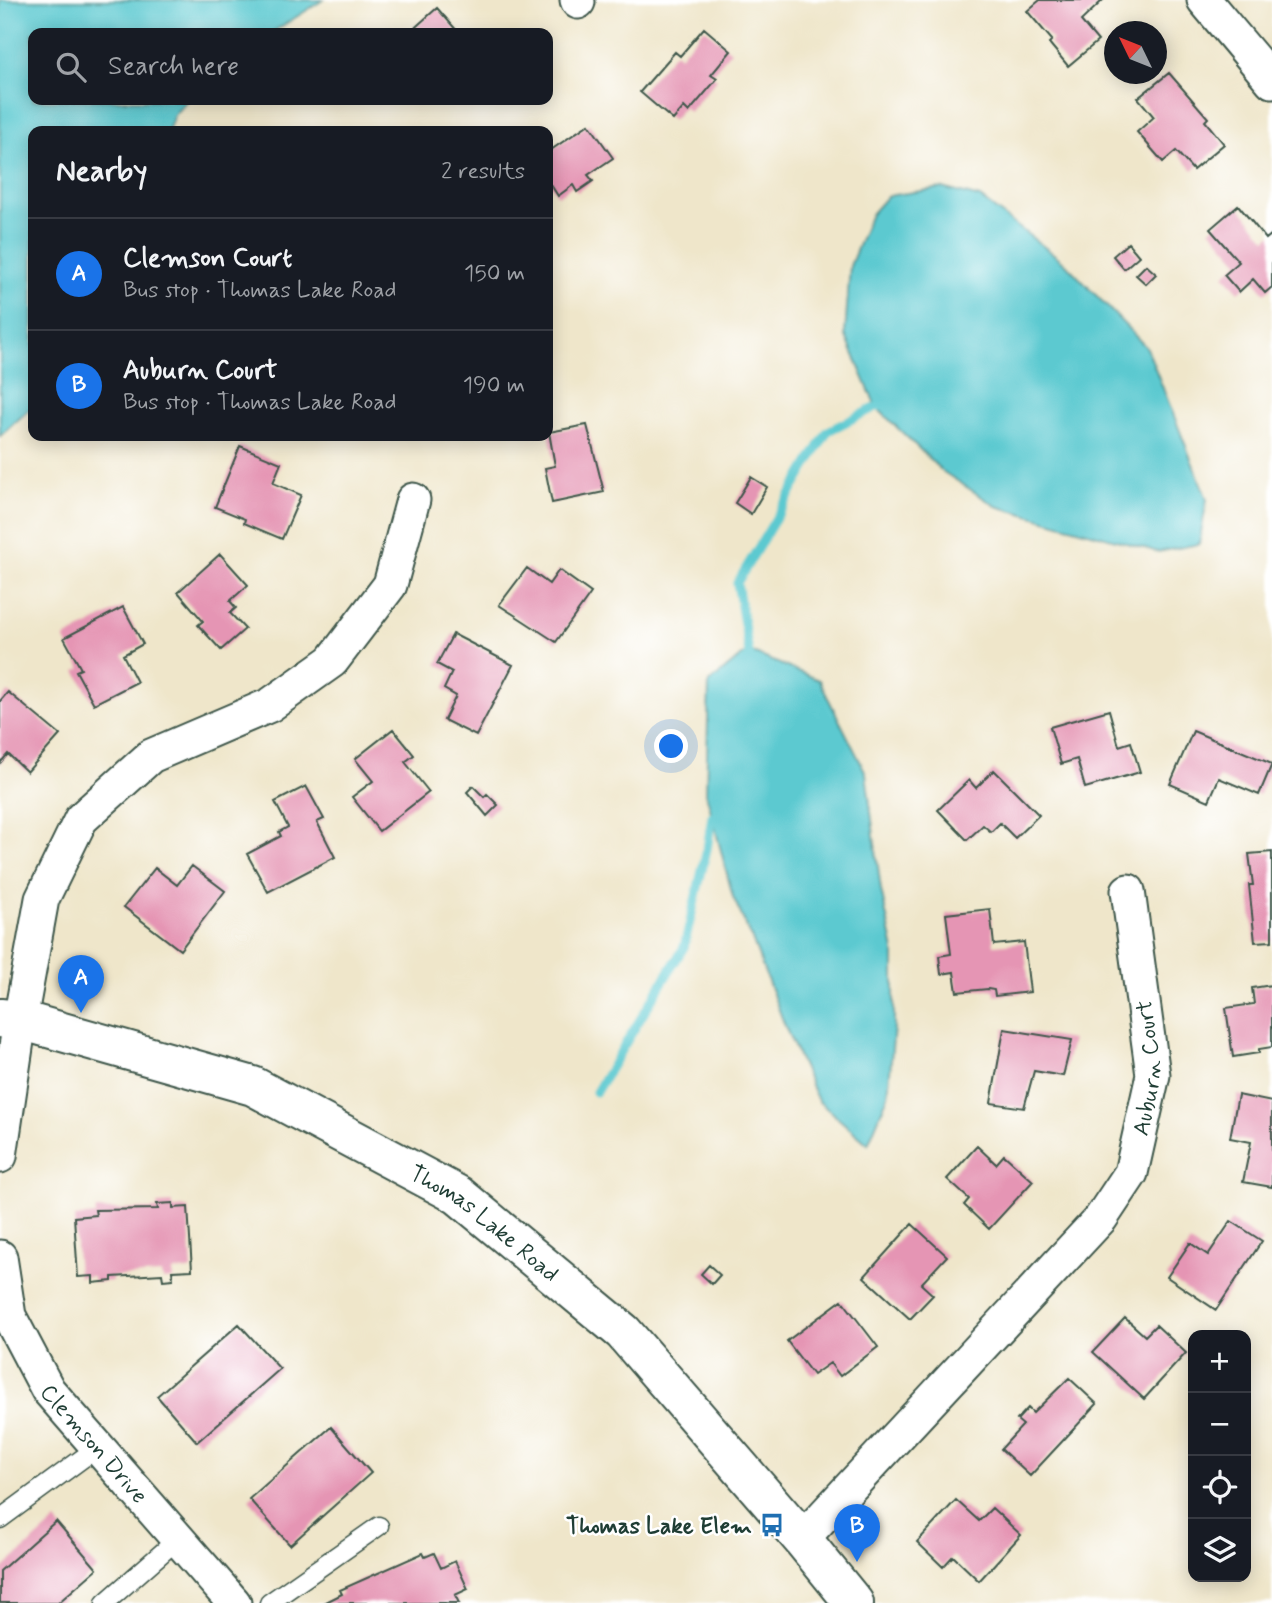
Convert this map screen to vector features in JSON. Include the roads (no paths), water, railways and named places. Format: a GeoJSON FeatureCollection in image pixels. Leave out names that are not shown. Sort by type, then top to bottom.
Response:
{"type":"FeatureCollection","features":[{"type":"Feature","properties":{"kind":"street"},"geometry":{"type":"LineString","coordinates":[[1203,0],[1272,81]]}},
{"type":"Feature","properties":{"kind":"street"},"geometry":{"type":"LineString","coordinates":[[1,1140],[10,1019],[42,900],[81,819],[151,756],[270,705],[332,661],[390,585],[413,500]]}},
{"type":"Feature","properties":{"kind":"street","name":"Auburn Court"},"geometry":{"type":"LineString","coordinates":[[802,1539],[1101,1218],[1131,1173],[1153,1075],[1128,891]]}},
{"type":"Feature","properties":{"kind":"street","name":"Thomas Lake Road"},"geometry":{"type":"LineString","coordinates":[[10,1019],[253,1086],[458,1195],[623,1332],[854,1603]]}},
{"type":"Feature","properties":{"kind":"street","name":"Clemson Drive"},"geometry":{"type":"LineString","coordinates":[[0,1257],[9,1316],[48,1390],[234,1603]]}},
{"type":"Feature","properties":{"kind":"lane"},"geometry":{"type":"LineString","coordinates":[[0,1520],[98,1447]]}},
{"type":"Feature","properties":{"kind":"lane"},"geometry":{"type":"LineString","coordinates":[[269,1603],[379,1526]]}},
{"type":"Feature","properties":{"kind":"lane"},"geometry":{"type":"LineString","coordinates":[[105,1603],[179,1538]]}},
{"type":"Feature","properties":{"kind":"water"},"geometry":{"type":"Polygon","coordinates":[[[0,0],[323,0],[279,28],[28,28],[28,105],[183,105],[174,115],[170,126],[28,126],[28,411],[0,436],[0,0]]]}},
{"type":"Feature","properties":{"kind":"water"},"geometry":{"type":"Polygon","coordinates":[[[942,188],[980,198],[1064,262],[1147,348],[1207,499],[1199,544],[1158,552],[996,506],[942,471],[876,407],[845,334],[850,266],[871,214],[887,196],[942,188]]]}},
{"type":"Feature","properties":{"kind":"water"},"geometry":{"type":"Polygon","coordinates":[[[748,651],[819,680],[866,773],[881,890],[894,950],[894,1026],[888,1096],[868,1144],[818,1101],[733,897],[706,793],[709,683],[748,651]]]}},
{"type":"Feature","properties":{"kind":"waterway"},"geometry":{"type":"LineString","coordinates":[[750,659],[737,583],[828,431],[876,407],[886,405]]}},
{"type":"Feature","properties":{"kind":"waterway"},"geometry":{"type":"LineString","coordinates":[[596,1092],[684,947],[712,816]]}},
{"type":"Feature","properties":{"kind":"place","name":"Clemson Court"},"geometry":{"type":"Point","coordinates":[81,1013]}},
{"type":"Feature","properties":{"kind":"place","name":"Thomas Lake Elem"},"geometry":{"type":"Point","coordinates":[772,1525]}},
{"type":"Feature","properties":{"kind":"place","name":"Auburn Court"},"geometry":{"type":"Point","coordinates":[857,1562]}}]}
